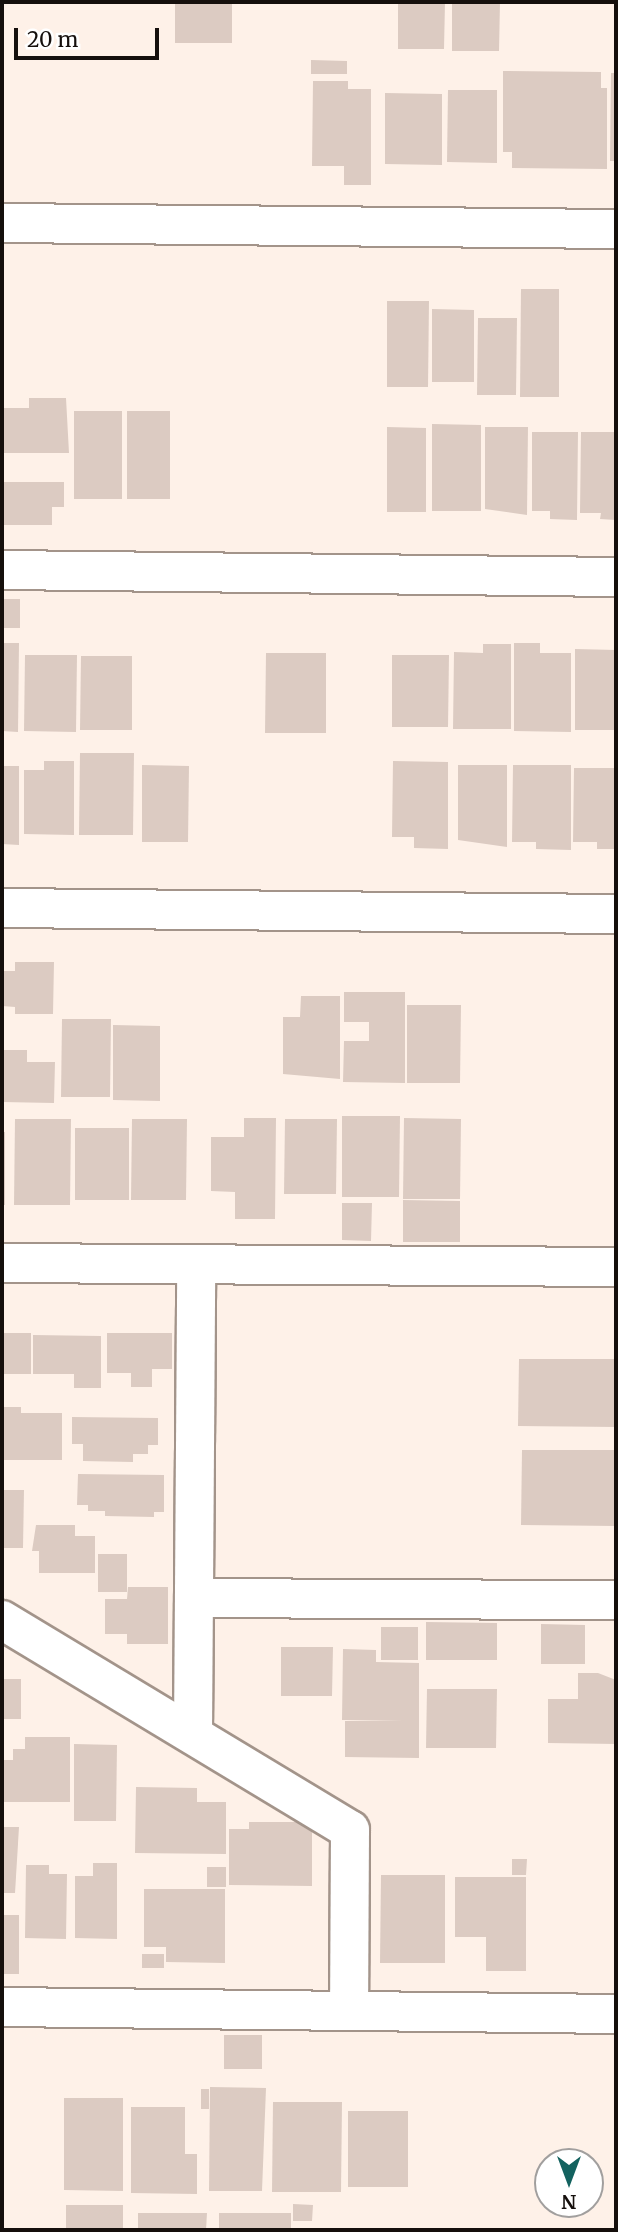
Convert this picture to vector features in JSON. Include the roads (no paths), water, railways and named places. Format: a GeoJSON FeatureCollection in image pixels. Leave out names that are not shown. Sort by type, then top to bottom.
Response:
{"type":"FeatureCollection","features":[{"type":"Feature","properties":{"kind":"street"},"geometry":{"type":"LineString","coordinates":[[2,223],[616,229]]}},
{"type":"Feature","properties":{"kind":"street"},"geometry":{"type":"LineString","coordinates":[[2,570],[616,577]]}},
{"type":"Feature","properties":{"kind":"street"},"geometry":{"type":"LineString","coordinates":[[2,908],[616,914]]}},
{"type":"Feature","properties":{"kind":"street"},"geometry":{"type":"LineString","coordinates":[[2,1263],[616,1267]]}},
{"type":"Feature","properties":{"kind":"street"},"geometry":{"type":"LineString","coordinates":[[193,1733],[196,1264]]}},
{"type":"Feature","properties":{"kind":"street"},"geometry":{"type":"LineString","coordinates":[[194,1598],[616,1600]]}},
{"type":"Feature","properties":{"kind":"street"},"geometry":{"type":"LineString","coordinates":[[2,1620],[350,1830],[349,2011]]}},
{"type":"Feature","properties":{"kind":"street"},"geometry":{"type":"LineString","coordinates":[[2,2007],[616,2014]]}}]}
